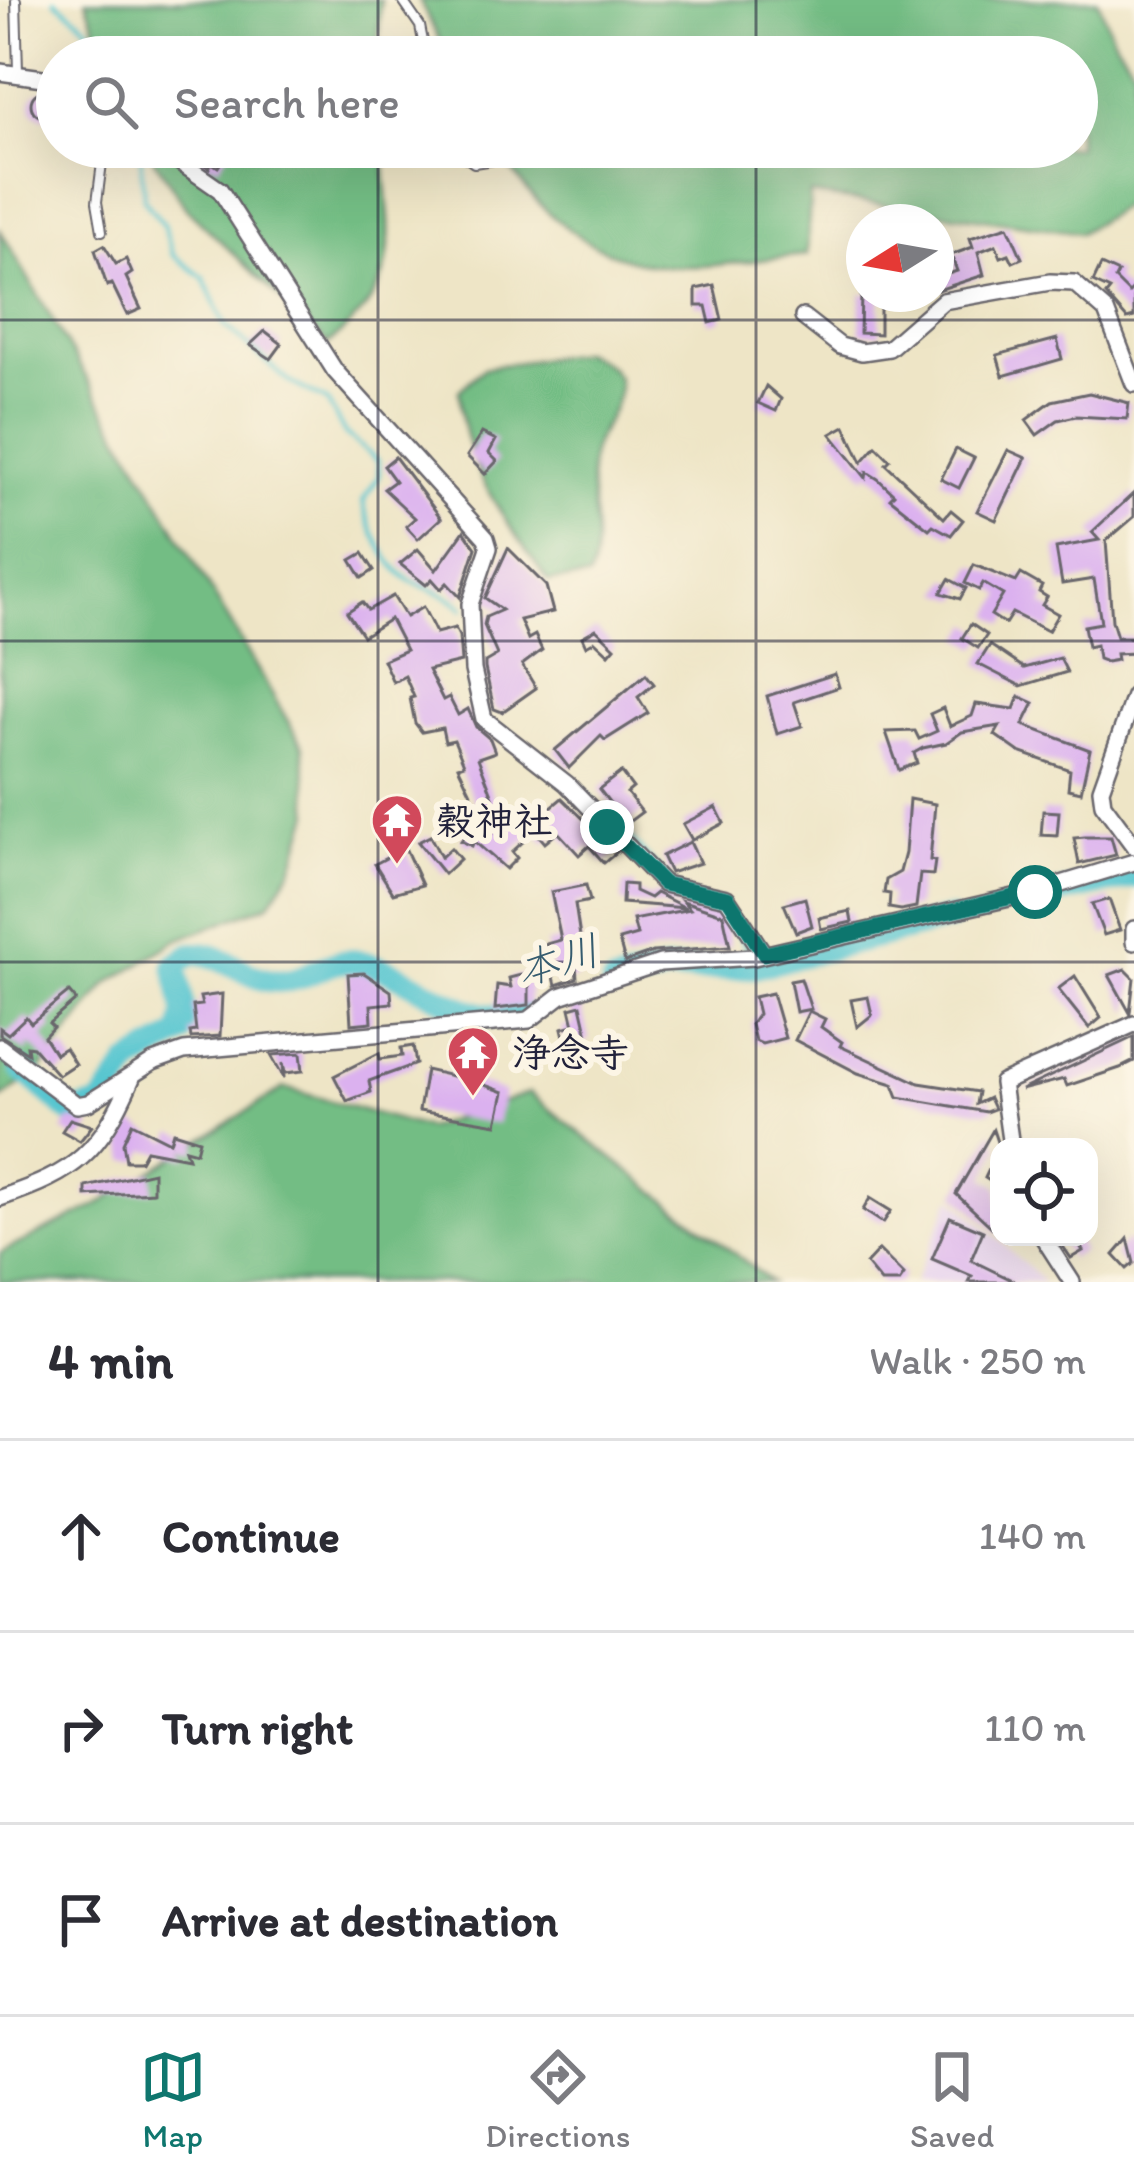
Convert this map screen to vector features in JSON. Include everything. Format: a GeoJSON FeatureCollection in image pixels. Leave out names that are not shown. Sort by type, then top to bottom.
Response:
{"type":"FeatureCollection","features":[{"type":"Feature","properties":{"kind":"street"},"geometry":{"type":"LineString","coordinates":[[0,72],[36,75]]}},
{"type":"Feature","properties":{"kind":"street"},"geometry":{"type":"LineString","coordinates":[[188,168],[220,190],[335,371],[486,538],[489,548],[470,604],[472,670],[482,712],[567,784],[664,884],[728,898],[755,956]]}},
{"type":"Feature","properties":{"kind":"street"},"geometry":{"type":"LineString","coordinates":[[803,317],[840,346],[862,352],[889,348],[943,301],[1050,282],[1074,284],[1106,311],[1134,384]]}},
{"type":"Feature","properties":{"kind":"street"},"geometry":{"type":"LineString","coordinates":[[1134,696],[1101,789],[1103,805],[1134,846]]}},
{"type":"Feature","properties":{"kind":"street"},"geometry":{"type":"LineString","coordinates":[[0,1047],[77,1105],[153,1062],[184,1051],[529,1020],[555,1002],[660,963],[755,956],[1035,892],[1134,862]]}},
{"type":"Feature","properties":{"kind":"street"},"geometry":{"type":"LineString","coordinates":[[1134,928],[1134,941]]}},
{"type":"Feature","properties":{"kind":"street"},"geometry":{"type":"LineString","coordinates":[[1010,1138],[1002,1083],[1134,1024]]}},
{"type":"Feature","properties":{"kind":"street"},"geometry":{"type":"LineString","coordinates":[[0,1198],[58,1178],[96,1145],[128,1080]]}},
{"type":"Feature","properties":{"kind":"street"},"geometry":{"type":"LineString","coordinates":[[1049,1246],[1072,1282]]}},
{"type":"Feature","properties":{"kind":"lane"},"geometry":{"type":"LineString","coordinates":[[16,0],[18,71]]}},
{"type":"Feature","properties":{"kind":"lane"},"geometry":{"type":"LineString","coordinates":[[401,0],[422,36]]}},
{"type":"Feature","properties":{"kind":"lane"},"geometry":{"type":"LineString","coordinates":[[101,168],[97,202],[102,231]]}},
{"type":"Feature","properties":{"kind":"shaded area"},"geometry":{"type":"Polygon","coordinates":[[[952,1197],[990,1232],[990,1246],[1005,1246],[1044,1282],[914,1282],[952,1197]]]}},
{"type":"Feature","properties":{"kind":"green space"},"geometry":{"type":"Polygon","coordinates":[[[86,0],[381,0],[378,36],[99,36],[86,0]]]}},
{"type":"Feature","properties":{"kind":"green space"},"geometry":{"type":"Polygon","coordinates":[[[419,0],[1098,0],[1113,38],[1134,68],[1134,199],[1080,233],[954,215],[954,204],[879,204],[810,194],[807,255],[657,265],[631,260],[584,240],[544,208],[510,168],[1098,168],[1098,36],[437,36],[419,0]]]}},
{"type":"Feature","properties":{"kind":"green space"},"geometry":{"type":"Polygon","coordinates":[[[160,168],[384,168],[389,233],[382,278],[354,321],[328,344],[187,209],[160,168]]]}},
{"type":"Feature","properties":{"kind":"green space"},"geometry":{"type":"Polygon","coordinates":[[[0,230],[303,747],[310,813],[292,869],[269,904],[179,939],[107,984],[36,1075],[0,1099],[0,230]]]}},
{"type":"Feature","properties":{"kind":"green space"},"geometry":{"type":"Polygon","coordinates":[[[582,352],[612,369],[619,390],[591,458],[595,534],[589,578],[548,581],[478,469],[462,419],[459,391],[484,368],[582,352]]]}},
{"type":"Feature","properties":{"kind":"green space"},"geometry":{"type":"Polygon","coordinates":[[[284,1088],[427,1128],[529,1093],[771,1282],[0,1282],[0,1253],[98,1205],[284,1088]]]}},
{"type":"Feature","properties":{"kind":"building"},"geometry":{"type":"Polygon","coordinates":[[[1008,226],[1022,258],[1013,262],[1009,254],[1001,257],[996,245],[978,252],[984,275],[954,285],[954,254],[973,247],[970,238],[1008,226]]]}},
{"type":"Feature","properties":{"kind":"building"},"geometry":{"type":"Polygon","coordinates":[[[104,245],[116,264],[126,259],[132,273],[126,277],[141,309],[127,315],[112,284],[107,286],[95,250],[104,245]]]}},
{"type":"Feature","properties":{"kind":"building"},"geometry":{"type":"Polygon","coordinates":[[[1101,265],[1118,273],[1115,279],[1129,293],[1134,288],[1134,317],[1127,319],[1106,295],[1110,290],[1093,282],[1101,265]]]}},
{"type":"Feature","properties":{"kind":"building"},"geometry":{"type":"Polygon","coordinates":[[[714,285],[722,320],[710,323],[706,306],[696,306],[696,289],[714,285]]]}},
{"type":"Feature","properties":{"kind":"building"},"geometry":{"type":"Polygon","coordinates":[[[861,312],[880,312],[880,334],[860,333],[861,312]]]}},
{"type":"Feature","properties":{"kind":"building"},"geometry":{"type":"Polygon","coordinates":[[[265,331],[282,344],[271,359],[250,345],[265,331]]]}},
{"type":"Feature","properties":{"kind":"building"},"geometry":{"type":"Polygon","coordinates":[[[1057,339],[1062,359],[1003,376],[997,355],[1057,339]]]}},
{"type":"Feature","properties":{"kind":"building"},"geometry":{"type":"Polygon","coordinates":[[[766,386],[781,399],[776,411],[758,403],[766,386]]]}},
{"type":"Feature","properties":{"kind":"building"},"geometry":{"type":"Polygon","coordinates":[[[1089,393],[1129,403],[1127,419],[1076,416],[1058,420],[1037,435],[1026,420],[1052,401],[1089,393]]]}},
{"type":"Feature","properties":{"kind":"building"},"geometry":{"type":"Polygon","coordinates":[[[845,426],[862,462],[876,446],[890,460],[886,464],[944,518],[951,510],[963,520],[951,535],[933,525],[929,529],[890,498],[894,494],[878,479],[867,472],[866,478],[831,434],[845,426]]]}},
{"type":"Feature","properties":{"kind":"building"},"geometry":{"type":"Polygon","coordinates":[[[482,433],[496,440],[489,453],[497,461],[485,474],[467,456],[482,433]]]}},
{"type":"Feature","properties":{"kind":"building"},"geometry":{"type":"Polygon","coordinates":[[[956,449],[974,458],[959,488],[941,479],[956,449]]]}},
{"type":"Feature","properties":{"kind":"building"},"geometry":{"type":"Polygon","coordinates":[[[1008,450],[1026,458],[996,520],[977,511],[1008,450]]]}},
{"type":"Feature","properties":{"kind":"building"},"geometry":{"type":"Polygon","coordinates":[[[395,457],[441,518],[418,539],[406,526],[415,518],[384,489],[395,481],[384,466],[395,457]]]}},
{"type":"Feature","properties":{"kind":"building"},"geometry":{"type":"Polygon","coordinates":[[[1134,493],[1134,517],[1106,541],[1112,621],[1117,637],[1134,637],[1134,653],[1116,654],[1117,660],[1106,662],[1098,659],[1096,645],[1088,647],[1084,626],[1101,623],[1094,579],[1062,584],[1056,548],[1099,540],[1092,532],[1134,493]]]}},
{"type":"Feature","properties":{"kind":"building"},"geometry":{"type":"Polygon","coordinates":[[[464,531],[476,548],[460,597],[447,583],[441,589],[432,579],[426,585],[400,564],[418,549],[436,570],[464,531]]]}},
{"type":"Feature","properties":{"kind":"building"},"geometry":{"type":"Polygon","coordinates":[[[508,548],[546,586],[553,612],[520,620],[528,639],[535,635],[542,650],[522,665],[536,688],[502,712],[494,709],[485,668],[485,662],[497,655],[484,625],[486,617],[502,610],[485,598],[508,548]]]}},
{"type":"Feature","properties":{"kind":"building"},"geometry":{"type":"Polygon","coordinates":[[[363,553],[374,570],[362,578],[351,560],[363,553]]]}},
{"type":"Feature","properties":{"kind":"building"},"geometry":{"type":"Polygon","coordinates":[[[974,565],[1016,582],[1021,574],[1042,586],[1039,592],[1047,597],[1042,605],[1058,614],[1048,631],[1012,613],[1005,624],[991,615],[1003,595],[983,583],[979,590],[965,583],[974,565]]]}},
{"type":"Feature","properties":{"kind":"building"},"geometry":{"type":"Polygon","coordinates":[[[949,579],[966,588],[960,599],[941,593],[949,579]]]}},
{"type":"Feature","properties":{"kind":"building"},"geometry":{"type":"Polygon","coordinates":[[[393,596],[406,617],[423,607],[436,633],[455,628],[459,636],[461,662],[428,670],[443,700],[449,697],[458,715],[468,709],[476,727],[490,739],[495,752],[478,758],[495,802],[478,808],[458,766],[464,764],[454,740],[445,742],[442,728],[422,732],[415,723],[410,698],[414,697],[405,676],[393,682],[383,660],[406,650],[390,619],[363,636],[347,612],[362,602],[368,610],[393,596]]]}},
{"type":"Feature","properties":{"kind":"building"},"geometry":{"type":"Polygon","coordinates":[[[971,624],[987,635],[978,648],[962,638],[971,624]]]}},
{"type":"Feature","properties":{"kind":"building"},"geometry":{"type":"Polygon","coordinates":[[[596,629],[615,647],[609,654],[595,641],[586,646],[582,637],[596,629]]]}},
{"type":"Feature","properties":{"kind":"building"},"geometry":{"type":"Polygon","coordinates":[[[990,645],[1024,668],[1060,658],[1067,672],[1021,686],[978,664],[990,645]]]}},
{"type":"Feature","properties":{"kind":"building"},"geometry":{"type":"Polygon","coordinates":[[[646,674],[654,684],[638,697],[648,713],[605,740],[601,736],[569,768],[555,750],[646,674]]]}},
{"type":"Feature","properties":{"kind":"building"},"geometry":{"type":"Polygon","coordinates":[[[835,674],[839,687],[794,702],[802,726],[777,734],[767,696],[835,674]]]}},
{"type":"Feature","properties":{"kind":"building"},"geometry":{"type":"Polygon","coordinates":[[[1019,696],[1034,703],[1023,725],[1090,750],[1081,792],[1068,789],[1070,770],[1019,752],[995,735],[1000,726],[962,732],[946,743],[923,748],[914,753],[917,763],[899,770],[886,732],[915,731],[919,739],[937,731],[930,714],[943,708],[950,726],[972,716],[976,704],[1014,709],[1019,696]]]}},
{"type":"Feature","properties":{"kind":"building"},"geometry":{"type":"Polygon","coordinates":[[[621,772],[633,788],[627,793],[642,812],[626,824],[599,789],[621,772]]]}},
{"type":"Feature","properties":{"kind":"building"},"geometry":{"type":"Polygon","coordinates":[[[562,798],[617,852],[604,863],[589,846],[579,855],[558,832],[545,843],[535,831],[512,852],[517,858],[506,869],[474,841],[472,846],[461,841],[466,834],[461,828],[469,831],[482,815],[478,833],[488,837],[507,819],[514,827],[537,808],[543,814],[562,798]]]}},
{"type":"Feature","properties":{"kind":"building"},"geometry":{"type":"Polygon","coordinates":[[[909,799],[935,804],[930,860],[935,861],[933,875],[920,874],[916,907],[901,910],[889,908],[890,894],[884,893],[886,880],[900,872],[909,799]]]}},
{"type":"Feature","properties":{"kind":"building"},"geometry":{"type":"Polygon","coordinates":[[[716,807],[724,823],[692,840],[683,824],[716,807]]]}},
{"type":"Feature","properties":{"kind":"building"},"geometry":{"type":"Polygon","coordinates":[[[1043,811],[1059,812],[1057,836],[1041,835],[1043,811]]]}},
{"type":"Feature","properties":{"kind":"building"},"geometry":{"type":"Polygon","coordinates":[[[430,836],[441,857],[451,848],[460,859],[444,874],[418,842],[430,836]]]}},
{"type":"Feature","properties":{"kind":"building"},"geometry":{"type":"Polygon","coordinates":[[[1111,837],[1116,855],[1079,864],[1074,838],[1111,837]]]}},
{"type":"Feature","properties":{"kind":"building"},"geometry":{"type":"Polygon","coordinates":[[[690,842],[700,863],[670,873],[662,856],[690,842]]]}},
{"type":"Feature","properties":{"kind":"building"},"geometry":{"type":"Polygon","coordinates":[[[405,848],[422,885],[393,893],[375,864],[405,848]]]}},
{"type":"Feature","properties":{"kind":"building"},"geometry":{"type":"Polygon","coordinates":[[[623,884],[635,885],[635,891],[650,898],[656,893],[686,908],[622,903],[623,884]]]}},
{"type":"Feature","properties":{"kind":"building"},"geometry":{"type":"Polygon","coordinates":[[[586,885],[590,901],[575,904],[582,950],[575,951],[577,978],[556,985],[546,944],[561,940],[551,892],[586,885]]]}},
{"type":"Feature","properties":{"kind":"building"},"geometry":{"type":"Polygon","coordinates":[[[805,898],[812,926],[796,932],[784,904],[805,898]]]}},
{"type":"Feature","properties":{"kind":"building"},"geometry":{"type":"Polygon","coordinates":[[[1109,899],[1120,930],[1104,935],[1092,904],[1109,899]]]}},
{"type":"Feature","properties":{"kind":"building"},"geometry":{"type":"Polygon","coordinates":[[[683,901],[723,914],[730,946],[653,952],[625,962],[619,940],[637,935],[633,920],[690,909],[683,901]]]}},
{"type":"Feature","properties":{"kind":"building"},"geometry":{"type":"Polygon","coordinates":[[[850,911],[852,922],[821,929],[819,918],[850,911]]]}},
{"type":"Feature","properties":{"kind":"building"},"geometry":{"type":"Polygon","coordinates":[[[1125,969],[1134,978],[1130,1013],[1109,975],[1125,969]]]}},
{"type":"Feature","properties":{"kind":"building"},"geometry":{"type":"Polygon","coordinates":[[[364,973],[391,991],[392,1003],[371,1005],[372,1022],[351,1024],[348,974],[364,973]]]}},
{"type":"Feature","properties":{"kind":"building"},"geometry":{"type":"Polygon","coordinates":[[[529,973],[529,1005],[495,1009],[497,985],[511,987],[509,978],[529,973]]]}},
{"type":"Feature","properties":{"kind":"building"},"geometry":{"type":"Polygon","coordinates":[[[1075,976],[1101,1018],[1089,1028],[1058,989],[1075,976]]]}},
{"type":"Feature","properties":{"kind":"building"},"geometry":{"type":"Polygon","coordinates":[[[801,979],[811,1009],[796,1012],[790,981],[801,979]]]}},
{"type":"Feature","properties":{"kind":"building"},"geometry":{"type":"Polygon","coordinates":[[[69,992],[76,1000],[49,1023],[53,1027],[44,1037],[55,1054],[65,1048],[75,1064],[58,1075],[33,1047],[27,1046],[28,1053],[0,1035],[0,1028],[8,1034],[26,1017],[31,1023],[69,992]]]}},
{"type":"Feature","properties":{"kind":"building"},"geometry":{"type":"Polygon","coordinates":[[[772,993],[785,1038],[762,1044],[755,1041],[751,1024],[758,1014],[754,997],[772,993]]]}},
{"type":"Feature","properties":{"kind":"building"},"geometry":{"type":"Polygon","coordinates":[[[222,994],[220,1036],[191,1038],[190,1032],[196,1031],[193,1006],[202,1005],[200,997],[222,994]]]}},
{"type":"Feature","properties":{"kind":"building"},"geometry":{"type":"Polygon","coordinates":[[[868,997],[872,1015],[857,1027],[851,1000],[868,997]]]}},
{"type":"Feature","properties":{"kind":"building"},"geometry":{"type":"Polygon","coordinates":[[[581,1005],[589,1040],[583,1041],[587,1061],[571,1065],[562,1028],[574,1025],[570,1008],[581,1005]]]}},
{"type":"Feature","properties":{"kind":"building"},"geometry":{"type":"Polygon","coordinates":[[[809,1011],[825,1019],[821,1027],[842,1042],[840,1046],[919,1083],[978,1092],[976,1104],[989,1098],[994,1109],[986,1112],[898,1097],[893,1084],[858,1073],[795,1040],[809,1011]]]}},
{"type":"Feature","properties":{"kind":"building"},"geometry":{"type":"Polygon","coordinates":[[[1134,1037],[1134,1061],[1120,1068],[1067,1086],[1064,1079],[1021,1090],[1134,1037]]]}},
{"type":"Feature","properties":{"kind":"building"},"geometry":{"type":"Polygon","coordinates":[[[413,1046],[416,1064],[369,1081],[371,1092],[347,1101],[334,1076],[379,1053],[380,1059],[402,1056],[401,1048],[413,1046]]]}},
{"type":"Feature","properties":{"kind":"building"},"geometry":{"type":"Polygon","coordinates":[[[462,1048],[474,1051],[468,1079],[504,1092],[497,1124],[419,1111],[426,1070],[456,1077],[462,1048]]]}},
{"type":"Feature","properties":{"kind":"building"},"geometry":{"type":"Polygon","coordinates":[[[301,1053],[303,1071],[285,1073],[283,1063],[284,1078],[271,1055],[301,1053]]]}},
{"type":"Feature","properties":{"kind":"building"},"geometry":{"type":"Polygon","coordinates":[[[70,1119],[92,1126],[80,1141],[62,1131],[70,1119]]]}},
{"type":"Feature","properties":{"kind":"building"},"geometry":{"type":"Polygon","coordinates":[[[132,1123],[170,1142],[173,1132],[199,1140],[196,1152],[185,1149],[188,1158],[146,1150],[140,1161],[126,1161],[123,1143],[132,1123]]]}},
{"type":"Feature","properties":{"kind":"building"},"geometry":{"type":"Polygon","coordinates":[[[993,1130],[996,1138],[990,1138],[990,1167],[985,1178],[990,1181],[990,1226],[956,1194],[993,1130]]]}},
{"type":"Feature","properties":{"kind":"building"},"geometry":{"type":"Polygon","coordinates":[[[153,1172],[153,1192],[86,1196],[86,1187],[153,1172]]]}},
{"type":"Feature","properties":{"kind":"building"},"geometry":{"type":"Polygon","coordinates":[[[870,1198],[891,1211],[883,1223],[863,1210],[870,1198]]]}},
{"type":"Feature","properties":{"kind":"building"},"geometry":{"type":"Polygon","coordinates":[[[950,1217],[983,1231],[971,1260],[1016,1282],[969,1282],[972,1276],[932,1259],[950,1217]]]}},
{"type":"Feature","properties":{"kind":"building"},"geometry":{"type":"Polygon","coordinates":[[[1128,1239],[1134,1263],[1127,1269],[1114,1255],[1128,1239]]]}},
{"type":"Feature","properties":{"kind":"building"},"geometry":{"type":"Polygon","coordinates":[[[1063,1246],[1080,1246],[1083,1251],[1071,1258],[1063,1246]]]}},
{"type":"Feature","properties":{"kind":"building"},"geometry":{"type":"Polygon","coordinates":[[[879,1250],[904,1275],[899,1282],[881,1282],[866,1264],[879,1250]]]}},
{"type":"Feature","properties":{"kind":"waterway"},"geometry":{"type":"LineString","coordinates":[[55,0],[94,36]]}},
{"type":"Feature","properties":{"kind":"waterway"},"geometry":{"type":"LineString","coordinates":[[142,168],[144,200],[163,224],[173,255],[204,278],[225,325],[288,381],[327,401],[345,434],[378,461],[379,476],[363,501],[369,523],[396,568],[463,609]]}},
{"type":"Feature","properties":{"kind":"waterway"},"geometry":{"type":"LineString","coordinates":[[470,686],[476,709]]}},
{"type":"Feature","properties":{"kind":"waterway"},"geometry":{"type":"LineString","coordinates":[[553,764],[593,800]]}},
{"type":"Feature","properties":{"kind":"waterway"},"geometry":{"type":"LineString","coordinates":[[630,838],[663,874]]}},
{"type":"Feature","properties":{"kind":"waterway","name":"本川"},"geometry":{"type":"LineString","coordinates":[[1035,898],[1134,877]]}},
{"type":"Feature","properties":{"kind":"waterway","name":"本川"},"geometry":{"type":"LineString","coordinates":[[613,985],[667,971],[755,967],[949,919]]}},
{"type":"Feature","properties":{"kind":"waterway"},"geometry":{"type":"LineString","coordinates":[[733,921],[755,967]]}},
{"type":"Feature","properties":{"kind":"waterway","name":"本川"},"geometry":{"type":"LineString","coordinates":[[21,1069],[71,1112],[101,1106],[130,1064],[181,1034],[185,1014],[175,966],[191,954],[215,957],[278,981],[341,962],[366,963],[461,1008],[501,1016],[523,1014]]}},
{"type":"Feature","properties":{"kind":"place","name":"穀神社"},"geometry":{"type":"Point","coordinates":[397,866]}},
{"type":"Feature","properties":{"kind":"place","name":"浄念寺"},"geometry":{"type":"Point","coordinates":[473,1098]}},
{"type":"Feature","properties":{"kind":"route"},"geometry":{"type":"LineString","coordinates":[[607,827],[664,884],[728,898],[764,954],[1035,892]]}}]}
